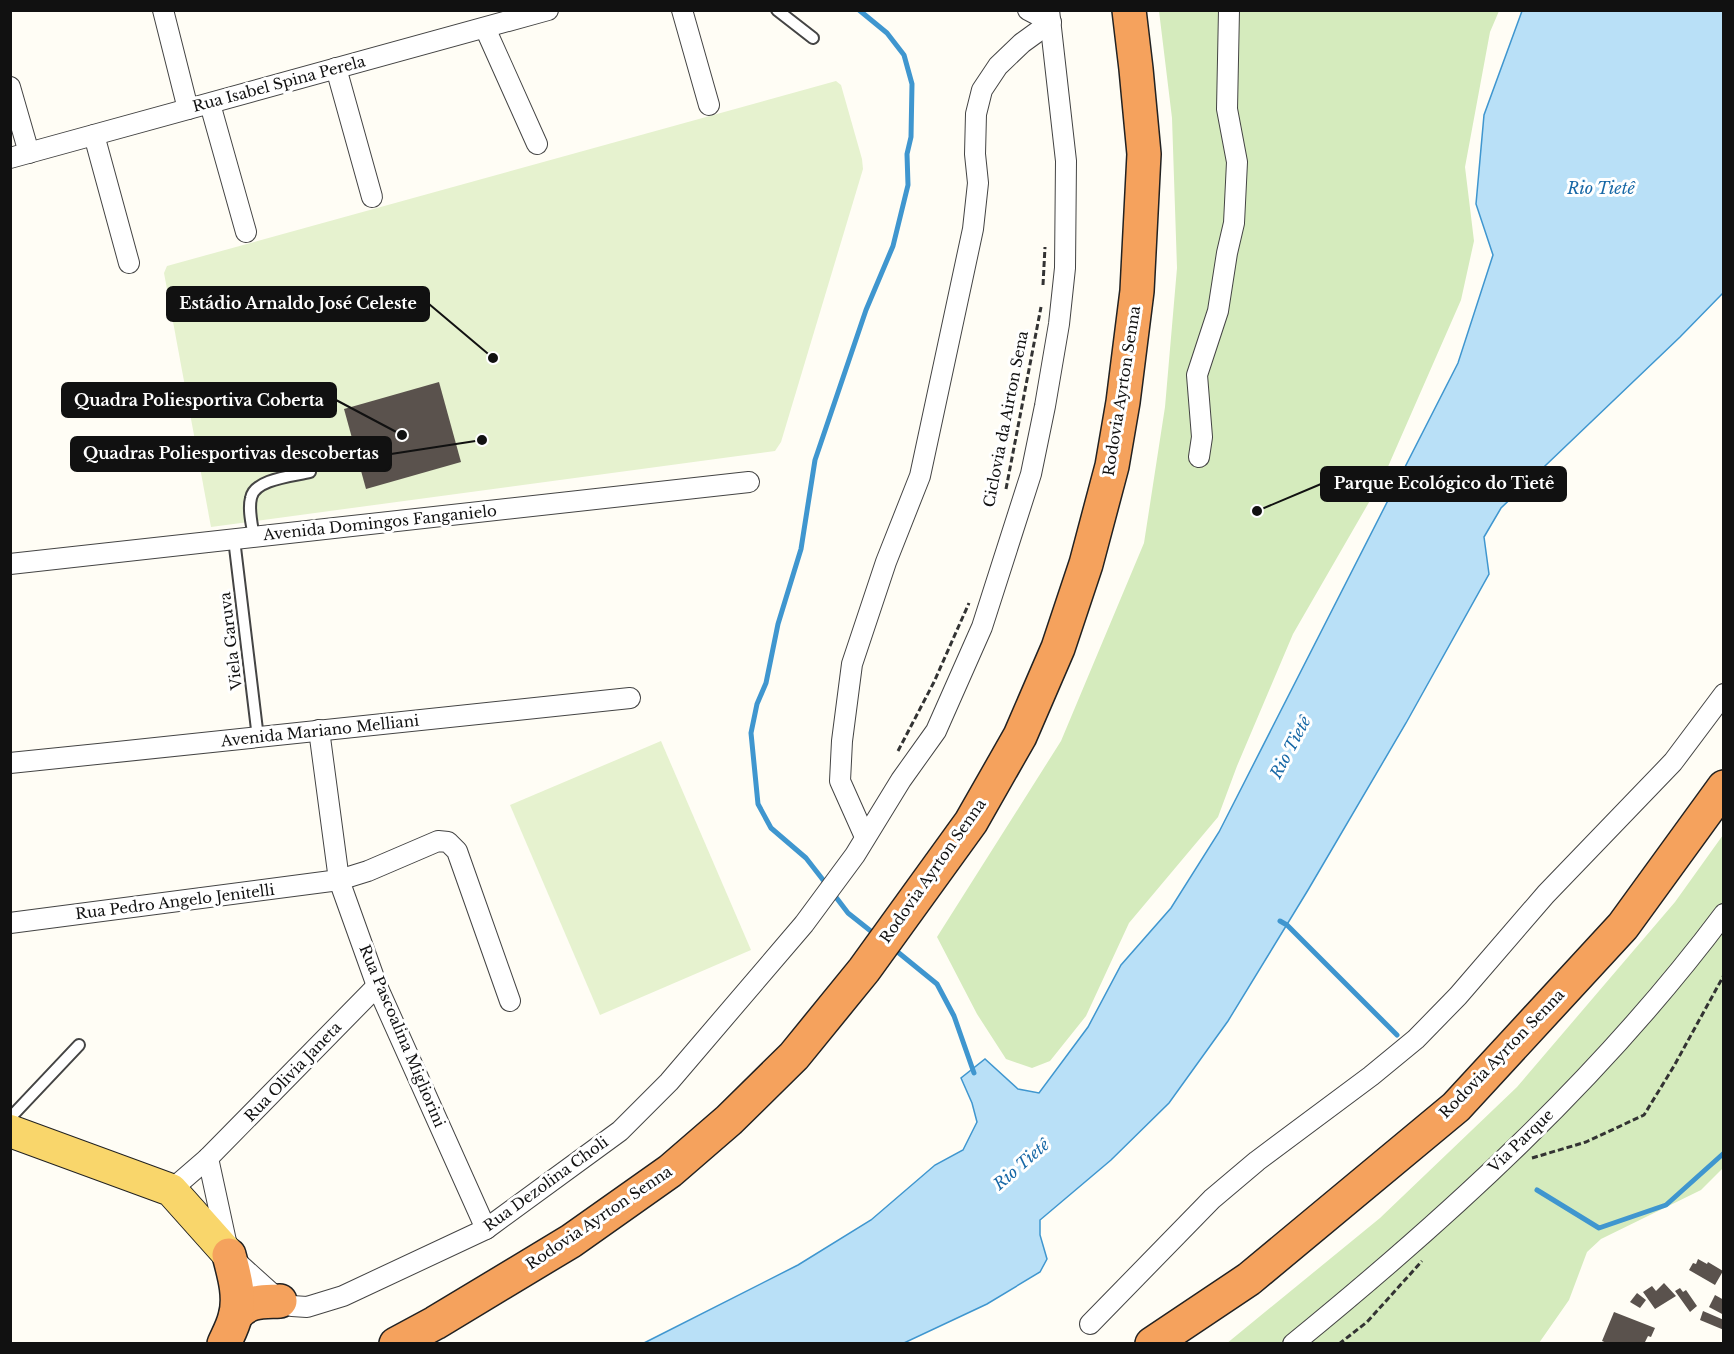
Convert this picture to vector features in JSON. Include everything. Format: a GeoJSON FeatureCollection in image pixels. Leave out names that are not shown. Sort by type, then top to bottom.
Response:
{"type":"FeatureCollection","features":[{"type":"Feature","properties":{"kind":"highway","name":"Rodovia Ayrton Senna"},"geometry":{"type":"LineString","coordinates":[[396,1344],[571,1241],[670,1171],[729,1120],[794,1056],[864,970],[970,822],[1020,736],[1058,648],[1086,564],[1112,466],[1123,402],[1137,291],[1144,154],[1129,10]]}},
{"type":"Feature","properties":{"kind":"highway","name":"Rodovia Ayrton Senna"},"geometry":{"type":"LineString","coordinates":[[1152,1344],[1249,1279],[1456,1107],[1623,926],[1724,787]]}},
{"type":"Feature","properties":{"kind":"highway"},"geometry":{"type":"LineString","coordinates":[[229,1255],[236,1280],[230,1329]]}},
{"type":"Feature","properties":{"kind":"highway"},"geometry":{"type":"LineString","coordinates":[[230,1329],[243,1306],[255,1302],[280,1301]]}},
{"type":"Feature","properties":{"kind":"main road"},"geometry":{"type":"LineString","coordinates":[[10,1131],[171,1190],[229,1255]]}},
{"type":"Feature","properties":{"kind":"street"},"geometry":{"type":"LineString","coordinates":[[163,10],[188,109]]}},
{"type":"Feature","properties":{"kind":"street","name":"Rua Isabel Spina Perela"},"geometry":{"type":"LineString","coordinates":[[20,156],[548,10]]}},
{"type":"Feature","properties":{"kind":"street"},"geometry":{"type":"LineString","coordinates":[[682,10],[709,105]]}},
{"type":"Feature","properties":{"kind":"street"},"geometry":{"type":"LineString","coordinates":[[1028,10],[1050,16]]}},
{"type":"Feature","properties":{"kind":"street"},"geometry":{"type":"LineString","coordinates":[[1199,457],[1202,437],[1197,375],[1218,311],[1234,223],[1237,162],[1227,109],[1228,10]]}},
{"type":"Feature","properties":{"kind":"street"},"geometry":{"type":"LineString","coordinates":[[865,837],[840,781],[842,741],[852,664],[886,561],[920,476],[973,229],[978,183],[975,154],[976,114],[982,90],[998,66],[1050,16]]}},
{"type":"Feature","properties":{"kind":"street","name":"Rua Dezolina Choli"},"geometry":{"type":"LineString","coordinates":[[280,1301],[292,1306],[307,1307],[324,1303],[486,1229],[620,1131],[669,1082],[804,924],[855,855],[901,780],[936,731],[982,627],[1031,474],[1053,359],[1065,268],[1066,161],[1050,16]]}},
{"type":"Feature","properties":{"kind":"street"},"geometry":{"type":"LineString","coordinates":[[485,28],[537,144]]}},
{"type":"Feature","properties":{"kind":"street"},"geometry":{"type":"LineString","coordinates":[[336,68],[372,197]]}},
{"type":"Feature","properties":{"kind":"street"},"geometry":{"type":"LineString","coordinates":[[10,87],[20,156]]}},
{"type":"Feature","properties":{"kind":"street"},"geometry":{"type":"LineString","coordinates":[[210,104],[246,232]]}},
{"type":"Feature","properties":{"kind":"street"},"geometry":{"type":"LineString","coordinates":[[94,135],[129,263]]}},
{"type":"Feature","properties":{"kind":"street","name":"Avenida Domingos Fanganielo"},"geometry":{"type":"LineString","coordinates":[[10,564],[749,482]]}},
{"type":"Feature","properties":{"kind":"street"},"geometry":{"type":"LineString","coordinates":[[1090,1324],[1212,1199],[1257,1161],[1371,1076],[1416,1039],[1458,996],[1546,894],[1673,762],[1724,694]]}},
{"type":"Feature","properties":{"kind":"street","name":"Avenida Mariano Melliani"},"geometry":{"type":"LineString","coordinates":[[10,763],[630,698]]}},
{"type":"Feature","properties":{"kind":"street","name":"Rua Pascoalina Migliorini"},"geometry":{"type":"LineString","coordinates":[[319,730],[339,880],[377,986],[486,1229]]}},
{"type":"Feature","properties":{"kind":"street","name":"Rua Pedro Angelo Jenitelli"},"geometry":{"type":"LineString","coordinates":[[10,923],[339,880],[368,871],[438,841],[448,842],[457,851],[510,1001]]}},
{"type":"Feature","properties":{"kind":"street","name":"Via Parque"},"geometry":{"type":"LineString","coordinates":[[1293,1344],[1373,1278],[1469,1192],[1569,1095],[1681,971],[1724,914]]}},
{"type":"Feature","properties":{"kind":"street","name":"Rua Olivia Janeta"},"geometry":{"type":"LineString","coordinates":[[171,1190],[208,1158],[377,986]]}},
{"type":"Feature","properties":{"kind":"street"},"geometry":{"type":"LineString","coordinates":[[208,1158],[229,1255],[280,1301]]}},
{"type":"Feature","properties":{"kind":"lane"},"geometry":{"type":"LineString","coordinates":[[777,10],[813,38]]}},
{"type":"Feature","properties":{"kind":"lane","name":"Viela Garuva"},"geometry":{"type":"LineString","coordinates":[[258,738],[244,538],[251,495],[256,488],[271,481],[310,472]]}},
{"type":"Feature","properties":{"kind":"lane"},"geometry":{"type":"LineString","coordinates":[[10,1118],[79,1045]]}},
{"type":"Feature","properties":{"kind":"path"},"geometry":{"type":"LineString","coordinates":[[1043,286],[1046,240]]}},
{"type":"Feature","properties":{"kind":"path","name":"Ciclovia da Airton Sena"},"geometry":{"type":"LineString","coordinates":[[1003,498],[1043,298]]}},
{"type":"Feature","properties":{"kind":"path"},"geometry":{"type":"LineString","coordinates":[[893,759],[934,682],[971,598]]}},
{"type":"Feature","properties":{"kind":"path"},"geometry":{"type":"LineString","coordinates":[[1531,1158],[1586,1142],[1644,1115],[1724,975]]}},
{"type":"Feature","properties":{"kind":"path"},"geometry":{"type":"LineString","coordinates":[[1339,1344],[1367,1322],[1425,1258]]}},
{"type":"Feature","properties":{"kind":"green space"},"geometry":{"type":"Polygon","coordinates":[[[1159,11],[1499,11],[1490,32],[1465,167],[1474,241],[1461,300],[1383,478],[1293,634],[1218,817],[1129,923],[1086,1016],[1050,1061],[1032,1068],[1006,1059],[977,1014],[937,937],[1061,741],[1144,543],[1165,407],[1177,268],[1172,118],[1159,11]]]}},
{"type":"Feature","properties":{"kind":"green space"},"geometry":{"type":"Polygon","coordinates":[[[836,81],[841,85],[863,169],[781,442],[775,451],[211,527],[164,273],[167,266],[836,81]]]}},
{"type":"Feature","properties":{"kind":"green space"},"geometry":{"type":"Polygon","coordinates":[[[661,741],[751,950],[600,1015],[510,805],[661,741]]]}},
{"type":"Feature","properties":{"kind":"green space"},"geometry":{"type":"Polygon","coordinates":[[[1723,835],[1723,1168],[1701,1190],[1601,1239],[1587,1252],[1569,1300],[1539,1343],[1226,1344],[1380,1218],[1517,1087],[1675,902],[1723,835]]]}},
{"type":"Feature","properties":{"kind":"water","name":"Rio Tietê"},"geometry":{"type":"Polygon","coordinates":[[[1522,11],[1723,11],[1723,293],[1501,508],[1484,537],[1489,574],[1406,723],[1308,890],[1228,1021],[1169,1103],[1111,1160],[1040,1220],[1040,1235],[1047,1259],[1040,1272],[987,1304],[904,1343],[644,1343],[798,1265],[871,1220],[935,1165],[963,1150],[977,1122],[961,1078],[985,1059],[1018,1089],[1039,1093],[1088,1027],[1121,965],[1171,908],[1219,832],[1458,363],[1493,255],[1476,204],[1484,115],[1522,11]]]}},
{"type":"Feature","properties":{"kind":"building"},"geometry":{"type":"Polygon","coordinates":[[[439,382],[461,462],[366,489],[344,409],[439,382]]]}},
{"type":"Feature","properties":{"kind":"building"},"geometry":{"type":"Polygon","coordinates":[[[1698,1259],[1723,1271],[1715,1285],[1689,1270],[1698,1259]]]}},
{"type":"Feature","properties":{"kind":"building"},"geometry":{"type":"Polygon","coordinates":[[[1664,1283],[1676,1296],[1655,1309],[1643,1292],[1652,1286],[1656,1291],[1664,1283]]]}},
{"type":"Feature","properties":{"kind":"building"},"geometry":{"type":"Polygon","coordinates":[[[1680,1288],[1683,1292],[1686,1290],[1697,1306],[1690,1312],[1675,1291],[1680,1288]]]}},
{"type":"Feature","properties":{"kind":"building"},"geometry":{"type":"Polygon","coordinates":[[[1637,1293],[1646,1300],[1640,1308],[1630,1302],[1637,1293]]]}},
{"type":"Feature","properties":{"kind":"building"},"geometry":{"type":"Polygon","coordinates":[[[1715,1295],[1724,1300],[1724,1315],[1709,1307],[1715,1295]]]}},
{"type":"Feature","properties":{"kind":"building"},"geometry":{"type":"Polygon","coordinates":[[[1703,1311],[1724,1320],[1724,1330],[1700,1320],[1703,1311]]]}},
{"type":"Feature","properties":{"kind":"building"},"geometry":{"type":"Polygon","coordinates":[[[1614,1312],[1655,1328],[1651,1337],[1648,1336],[1644,1344],[1609,1344],[1602,1341],[1614,1312]]]}},
{"type":"Feature","properties":{"kind":"waterway"},"geometry":{"type":"LineString","coordinates":[[827,885],[806,858],[771,828],[758,804],[751,733],[757,704],[766,683],[778,624],[801,549],[815,460],[866,310],[893,246],[908,185],[907,154],[911,137],[912,84],[904,55],[887,33],[859,10]]}},
{"type":"Feature","properties":{"kind":"waterway"},"geometry":{"type":"LineString","coordinates":[[832,892],[848,913],[877,936]]}},
{"type":"Feature","properties":{"kind":"waterway"},"geometry":{"type":"LineString","coordinates":[[1280,921],[1287,925],[1397,1035]]}},
{"type":"Feature","properties":{"kind":"waterway"},"geometry":{"type":"LineString","coordinates":[[894,949],[937,984],[954,1016],[974,1073]]}},
{"type":"Feature","properties":{"kind":"waterway"},"geometry":{"type":"LineString","coordinates":[[1537,1190],[1599,1228],[1666,1205],[1724,1153]]}},
{"type":"Feature","properties":{"kind":"place","name":"Estádio Arnaldo José Celeste"},"geometry":{"type":"Point","coordinates":[493,358]}},
{"type":"Feature","properties":{"kind":"place","name":"Quadra Poliesportiva Coberta"},"geometry":{"type":"Point","coordinates":[402,435]}},
{"type":"Feature","properties":{"kind":"place","name":"Quadras Poliesportivas descobertas"},"geometry":{"type":"Point","coordinates":[482,440]}},
{"type":"Feature","properties":{"kind":"place","name":"Parque Ecológico do Tietê"},"geometry":{"type":"Point","coordinates":[1257,511]}}]}
